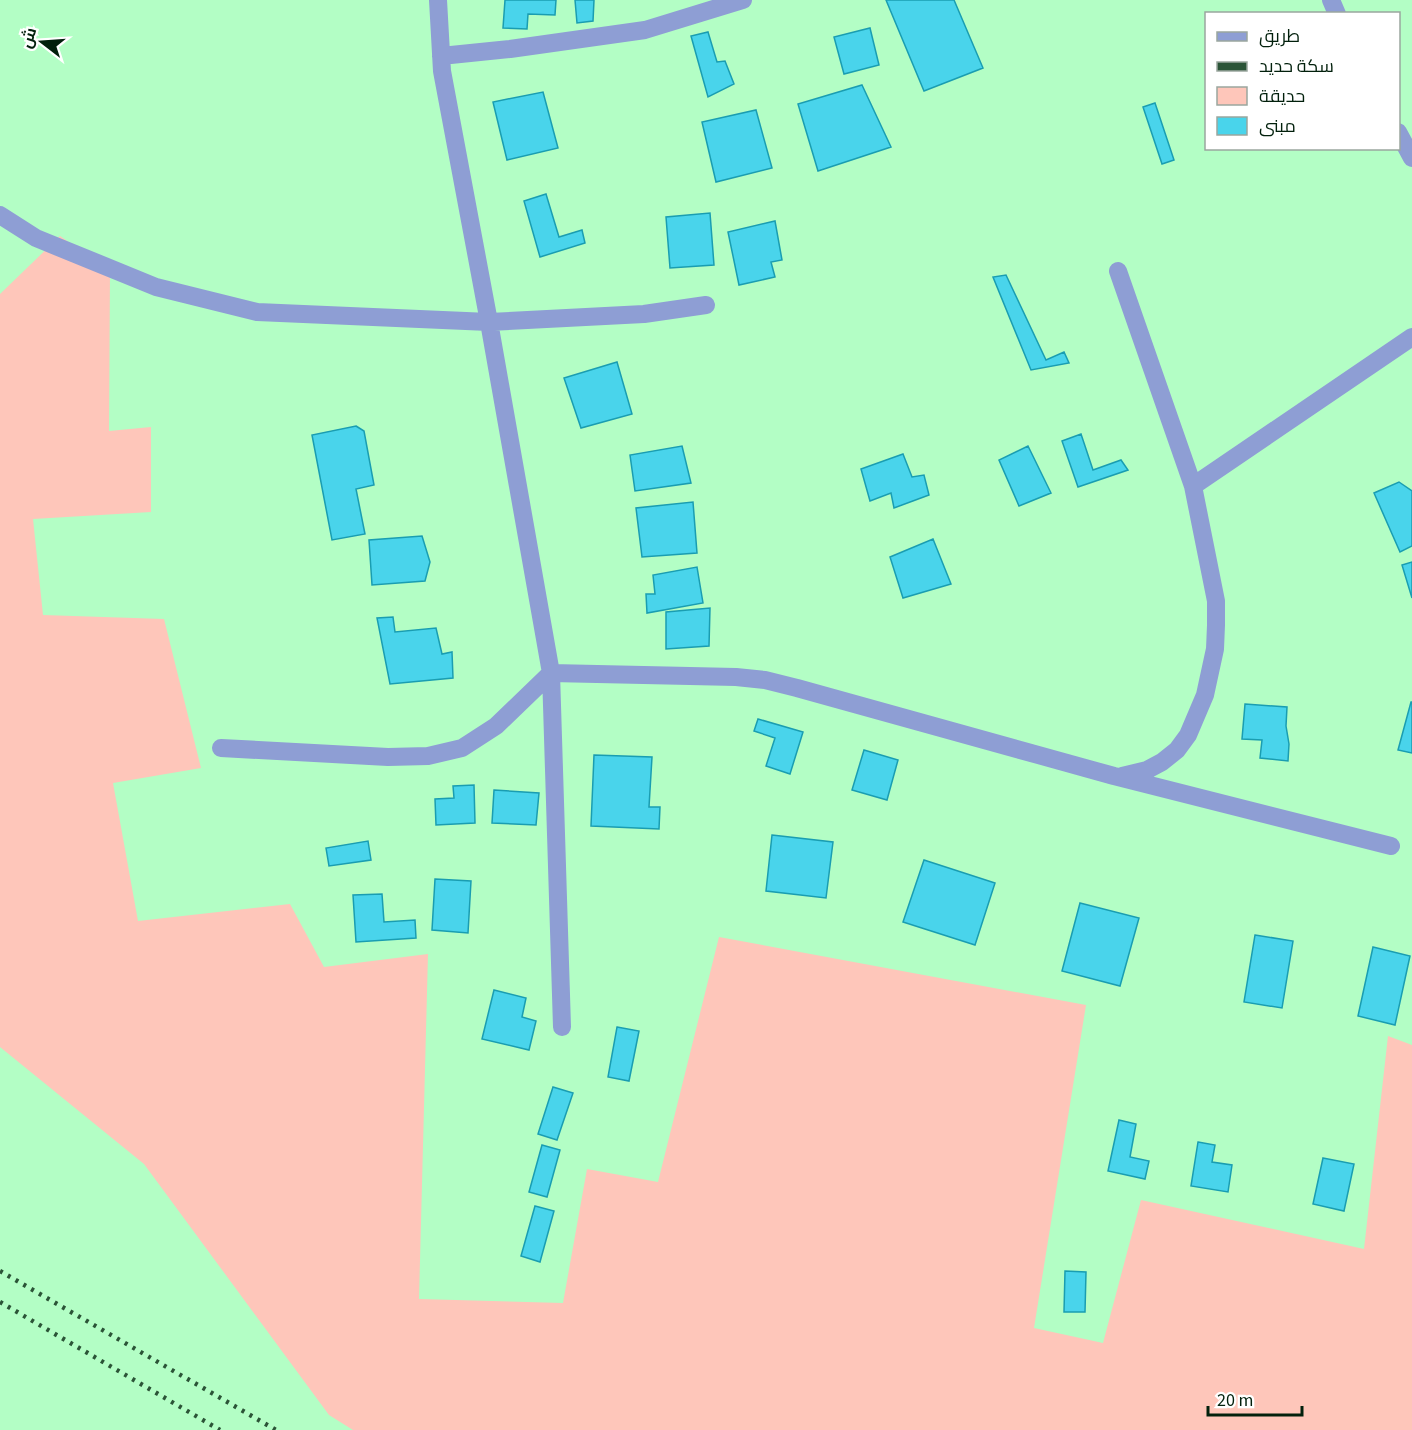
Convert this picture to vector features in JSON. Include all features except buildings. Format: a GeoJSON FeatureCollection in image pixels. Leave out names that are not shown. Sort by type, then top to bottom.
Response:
{"type":"FeatureCollection","features":[{"type":"Feature","properties":{"kind":"street"},"geometry":{"type":"LineString","coordinates":[[438,0],[442,71],[551,673],[562,1027]]}},
{"type":"Feature","properties":{"kind":"street"},"geometry":{"type":"LineString","coordinates":[[441,56],[645,30],[743,0]]}},
{"type":"Feature","properties":{"kind":"street"},"geometry":{"type":"LineString","coordinates":[[1400,136],[1412,158]]}},
{"type":"Feature","properties":{"kind":"street"},"geometry":{"type":"LineString","coordinates":[[0,215],[36,238],[156,287],[257,312],[489,322],[644,314],[706,305]]}},
{"type":"Feature","properties":{"kind":"street"},"geometry":{"type":"LineString","coordinates":[[1114,776],[1131,775],[1162,762],[1177,750],[1188,735],[1205,695],[1215,649],[1216,601],[1193,486],[1118,271]]}},
{"type":"Feature","properties":{"kind":"street"},"geometry":{"type":"LineString","coordinates":[[1193,486],[1412,337]]}},
{"type":"Feature","properties":{"kind":"street"},"geometry":{"type":"LineString","coordinates":[[221,748],[388,757],[428,756],[462,748],[496,726],[551,673],[708,675],[765,680],[1114,776],[1391,846]]}},
{"type":"Feature","properties":{"kind":"green space"},"geometry":{"type":"Polygon","coordinates":[[[60,236],[110,271],[109,431],[151,427],[151,512],[33,519],[43,615],[164,619],[201,768],[113,783],[138,921],[290,904],[324,967],[428,954],[419,1299],[563,1303],[587,1169],[658,1182],[719,937],[1086,1005],[1034,1328],[1103,1343],[1141,1200],[1364,1249],[1388,1036],[1412,1045],[1412,1430],[353,1430],[329,1415],[144,1164],[0,1047],[0,294],[60,236]]]}},
{"type":"Feature","properties":{"kind":"railway"},"geometry":{"type":"LineString","coordinates":[[0,1271],[276,1430]]}},
{"type":"Feature","properties":{"kind":"railway"},"geometry":{"type":"LineString","coordinates":[[0,1302],[220,1430]]}}]}
